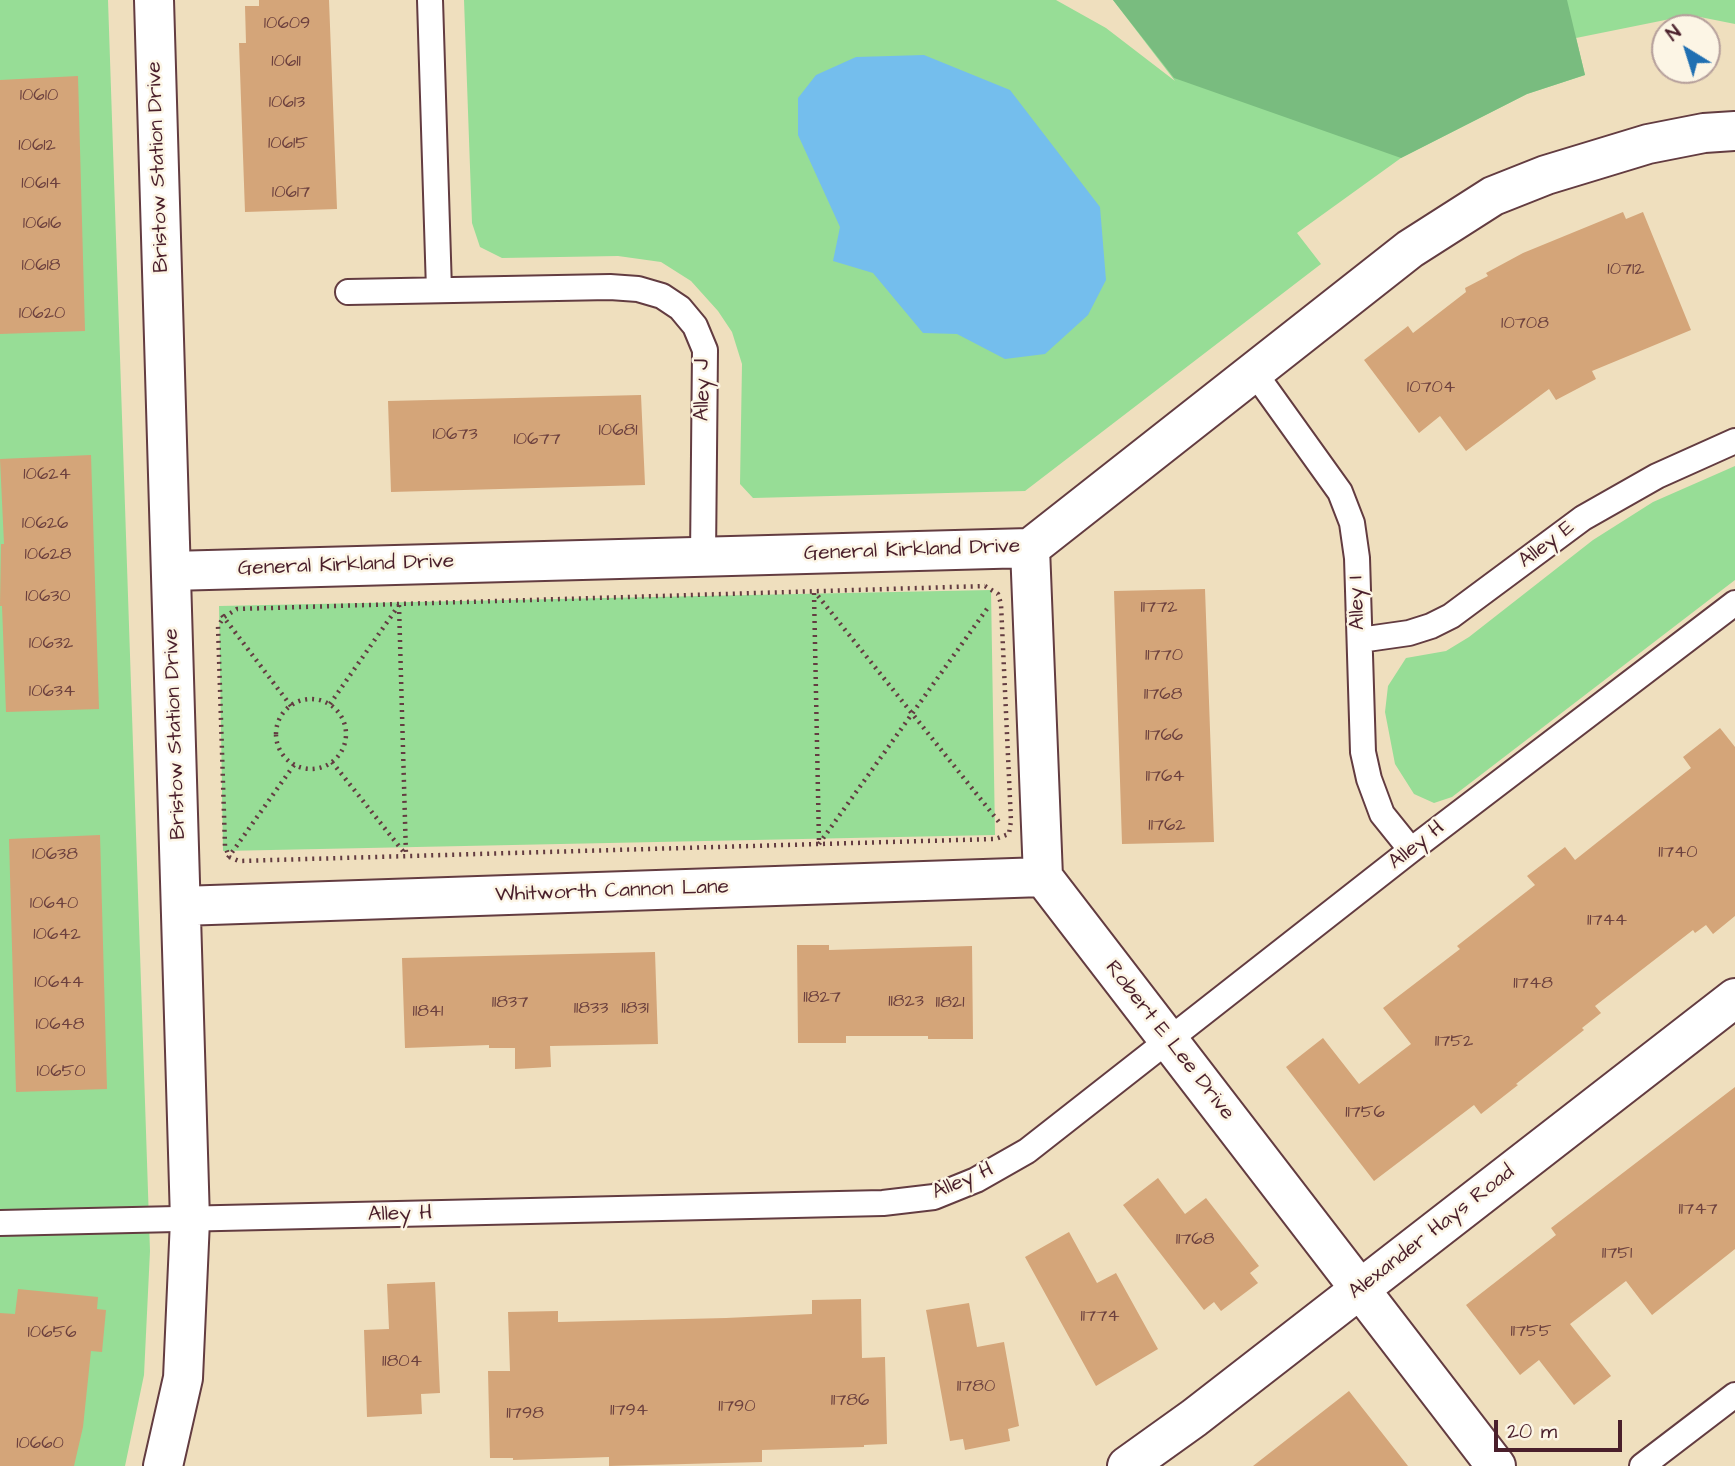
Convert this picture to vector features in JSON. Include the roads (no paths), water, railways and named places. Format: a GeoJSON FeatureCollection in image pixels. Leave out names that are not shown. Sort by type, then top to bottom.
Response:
{"type":"FeatureCollection","features":[{"type":"Feature","properties":{"kind":"street","name":"Bristow Station Drive"},"geometry":{"type":"LineString","coordinates":[[154,0],[190,1220],[183,1378],[163,1466]]}},
{"type":"Feature","properties":{"kind":"street","name":"General Kirkland Drive"},"geometry":{"type":"LineString","coordinates":[[171,571],[1030,548],[1410,249],[1493,196],[1546,175],[1648,144],[1704,133],[1735,131]]}},
{"type":"Feature","properties":{"kind":"street"},"geometry":{"type":"LineString","coordinates":[[1030,548],[1043,877]]}},
{"type":"Feature","properties":{"kind":"street","name":"Whitworth Cannon Lane"},"geometry":{"type":"LineString","coordinates":[[181,906],[1043,877]]}},
{"type":"Feature","properties":{"kind":"street","name":"Robert E Lee Drive"},"geometry":{"type":"LineString","coordinates":[[1043,877],[1496,1466]]}},
{"type":"Feature","properties":{"kind":"street","name":"Alexander Hays Road"},"geometry":{"type":"LineString","coordinates":[[1127,1466],[1194,1418],[1735,998]]}},
{"type":"Feature","properties":{"kind":"lane"},"geometry":{"type":"LineString","coordinates":[[430,0],[439,290]]}},
{"type":"Feature","properties":{"kind":"lane","name":"Alley J"},"geometry":{"type":"LineString","coordinates":[[348,292],[610,287],[638,289],[662,296],[680,308],[695,326],[705,350],[703,557]]}},
{"type":"Feature","properties":{"kind":"lane","name":"Alley I"},"geometry":{"type":"LineString","coordinates":[[1254,372],[1340,492],[1352,523],[1357,558],[1363,752],[1368,779],[1382,814],[1410,850]]}},
{"type":"Feature","properties":{"kind":"lane","name":"Alley E"},"geometry":{"type":"LineString","coordinates":[[1360,640],[1409,633],[1451,616],[1583,518],[1657,476],[1735,441]]}},
{"type":"Feature","properties":{"kind":"lane","name":"Alley H"},"geometry":{"type":"LineString","coordinates":[[0,1223],[883,1203],[934,1197],[976,1180],[1027,1151],[1410,850],[1735,603]]}},
{"type":"Feature","properties":{"kind":"lane"},"geometry":{"type":"LineString","coordinates":[[1642,1466],[1735,1395]]}},
{"type":"Feature","properties":{"kind":"water"},"geometry":{"type":"Polygon","coordinates":[[[924,55],[1010,90],[1100,207],[1106,280],[1088,315],[1045,354],[1005,359],[957,334],[923,333],[873,273],[833,261],[840,227],[798,135],[798,98],[816,75],[856,57],[924,55]]]}}]}
